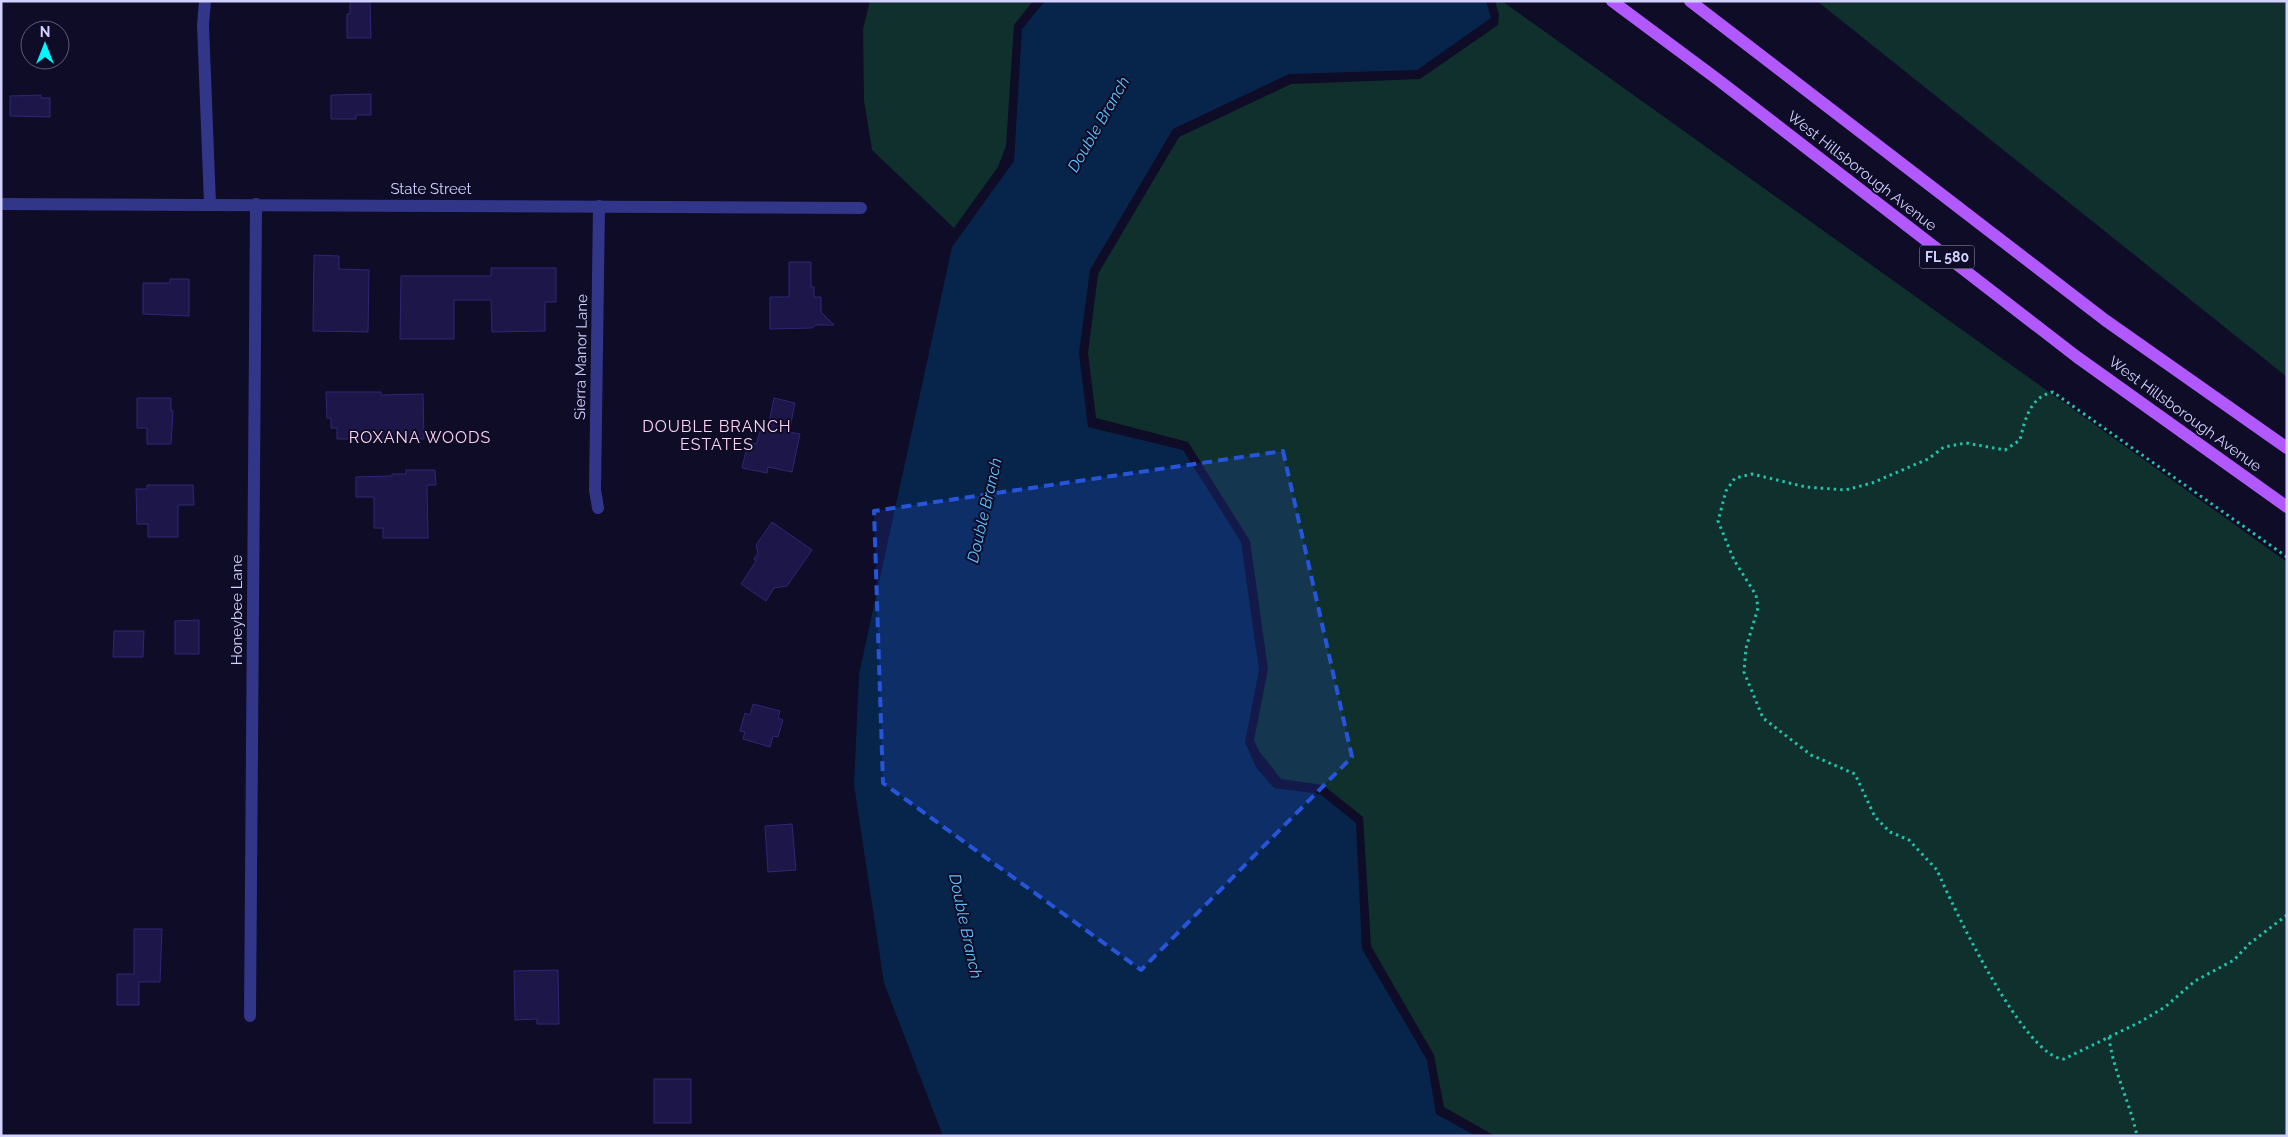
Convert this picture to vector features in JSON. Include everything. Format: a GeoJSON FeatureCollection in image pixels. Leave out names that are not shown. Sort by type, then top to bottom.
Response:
{"type":"FeatureCollection","features":[{"type":"Feature","properties":{"kind":"main road","name":"West Hillsborough Avenue"},"geometry":{"type":"LineString","coordinates":[[1612,1],[1717,79],[2077,357],[2287,507]]}},
{"type":"Feature","properties":{"kind":"main road","name":"West Hillsborough Avenue"},"geometry":{"type":"LineString","coordinates":[[1690,1],[2106,320],[2287,448]]}},
{"type":"Feature","properties":{"kind":"street"},"geometry":{"type":"LineString","coordinates":[[205,1],[204,25],[210,204]]}},
{"type":"Feature","properties":{"kind":"street","name":"State Street"},"geometry":{"type":"LineString","coordinates":[[1,204],[861,208]]}},
{"type":"Feature","properties":{"kind":"street","name":"Honeybee Lane"},"geometry":{"type":"LineString","coordinates":[[250,1016],[256,204]]}},
{"type":"Feature","properties":{"kind":"street","name":"Sierra Manor Lane"},"geometry":{"type":"LineString","coordinates":[[598,508],[595,490],[599,206]]}},
{"type":"Feature","properties":{"kind":"path"},"geometry":{"type":"LineString","coordinates":[[2287,557],[2053,392],[2042,394],[2032,406],[2025,420],[2020,440],[2005,450],[1966,443],[1944,447],[1928,459],[1872,483],[1845,490],[1806,487],[1752,474],[1735,478],[1726,491],[1718,521],[1734,560],[1756,595],[1758,608],[1746,648],[1744,672],[1763,718],[1811,755],[1855,774],[1875,817],[1890,832],[1909,840],[1929,859],[1937,870],[1971,943],[2015,1014],[2033,1039],[2057,1059],[2064,1059],[2165,1007],[2196,981],[2234,960],[2249,944],[2287,915]]}},
{"type":"Feature","properties":{"kind":"path"},"geometry":{"type":"LineString","coordinates":[[2109,1037],[2111,1050],[2132,1111],[2137,1136]]}},
{"type":"Feature","properties":{"kind":"highlighted area"},"geometry":{"type":"Polygon","coordinates":[[[1283,451],[1352,757],[1141,970],[883,783],[874,511],[1283,451]]]}},
{"type":"Feature","properties":{"kind":"green space"},"geometry":{"type":"Polygon","coordinates":[[[870,1],[1033,1],[1014,25],[1006,146],[998,167],[954,228],[872,150],[864,100],[863,29],[870,1]]]}},
{"type":"Feature","properties":{"kind":"green space"},"geometry":{"type":"Polygon","coordinates":[[[1495,1],[1502,1],[2287,562],[2287,1136],[1495,1136],[1444,1107],[1434,1055],[1371,946],[1363,817],[1323,785],[1281,779],[1259,751],[1254,740],[1268,669],[1250,541],[1188,442],[1096,418],[1088,353],[1098,274],[1179,137],[1291,84],[1420,79],[1498,25],[1499,15],[1495,1]]]}},
{"type":"Feature","properties":{"kind":"green space"},"geometry":{"type":"Polygon","coordinates":[[[1817,1],[2287,1],[2287,377],[1817,1]]]}},
{"type":"Feature","properties":{"kind":"water","name":"Double Branch"},"geometry":{"type":"Polygon","coordinates":[[[1045,1],[1486,1],[1491,18],[1417,70],[1289,74],[1173,129],[1090,270],[1079,353],[1088,427],[1183,450],[1241,542],[1259,670],[1245,742],[1256,767],[1274,788],[1320,794],[1356,823],[1362,949],[1427,1060],[1436,1114],[1476,1136],[943,1136],[884,983],[854,785],[859,674],[952,247],[1014,161],[1022,29],[1045,1]]]}},
{"type":"Feature","properties":{"kind":"building"},"geometry":{"type":"Polygon","coordinates":[[[350,1],[370,1],[371,38],[347,38],[347,14],[350,14],[350,1]]]}},
{"type":"Feature","properties":{"kind":"building"},"geometry":{"type":"Polygon","coordinates":[[[371,94],[371,115],[356,115],[356,119],[331,119],[331,95],[371,94]]]}},
{"type":"Feature","properties":{"kind":"building"},"geometry":{"type":"Polygon","coordinates":[[[41,95],[41,98],[50,98],[50,117],[10,116],[10,96],[41,95]]]}},
{"type":"Feature","properties":{"kind":"building"},"geometry":{"type":"Polygon","coordinates":[[[314,255],[339,256],[339,269],[369,270],[368,332],[313,331],[314,255]]]}},
{"type":"Feature","properties":{"kind":"building"},"geometry":{"type":"Polygon","coordinates":[[[789,262],[811,262],[811,287],[814,287],[814,297],[821,297],[821,312],[834,325],[816,325],[812,328],[770,329],[770,297],[789,297],[789,262]]]}},
{"type":"Feature","properties":{"kind":"building"},"geometry":{"type":"Polygon","coordinates":[[[491,268],[556,268],[556,302],[545,302],[545,331],[492,332],[491,300],[454,300],[454,339],[400,339],[401,276],[491,276],[491,268]]]}},
{"type":"Feature","properties":{"kind":"building"},"geometry":{"type":"Polygon","coordinates":[[[170,279],[189,279],[189,316],[143,314],[143,283],[170,283],[170,279]]]}},
{"type":"Feature","properties":{"kind":"building"},"geometry":{"type":"Polygon","coordinates":[[[326,392],[381,392],[381,395],[423,394],[424,439],[337,439],[337,428],[331,428],[331,418],[327,418],[326,392]]]}},
{"type":"Feature","properties":{"kind":"building"},"geometry":{"type":"Polygon","coordinates":[[[137,398],[171,398],[171,411],[173,411],[171,444],[147,444],[147,428],[137,428],[137,398]]]}},
{"type":"Feature","properties":{"kind":"building"},"geometry":{"type":"Polygon","coordinates":[[[774,398],[795,403],[789,432],[800,434],[792,472],[768,467],[767,473],[742,468],[748,442],[756,444],[762,426],[768,427],[774,398]]]}},
{"type":"Feature","properties":{"kind":"building"},"geometry":{"type":"Polygon","coordinates":[[[406,470],[435,470],[436,485],[427,485],[428,538],[383,538],[383,528],[374,528],[374,497],[356,497],[356,477],[392,476],[392,474],[406,474],[406,470]]]}},
{"type":"Feature","properties":{"kind":"building"},"geometry":{"type":"Polygon","coordinates":[[[147,485],[193,485],[194,505],[178,505],[178,537],[148,537],[148,524],[137,524],[136,489],[147,489],[147,485]]]}},
{"type":"Feature","properties":{"kind":"building"},"geometry":{"type":"Polygon","coordinates":[[[772,522],[812,550],[787,586],[774,588],[766,601],[741,584],[756,561],[754,559],[758,553],[756,545],[772,522]]]}},
{"type":"Feature","properties":{"kind":"building"},"geometry":{"type":"Polygon","coordinates":[[[199,620],[199,654],[175,654],[175,621],[199,620]]]}},
{"type":"Feature","properties":{"kind":"building"},"geometry":{"type":"Polygon","coordinates":[[[114,631],[144,631],[143,657],[113,657],[114,631]]]}},
{"type":"Feature","properties":{"kind":"building"},"geometry":{"type":"Polygon","coordinates":[[[753,704],[780,711],[778,718],[783,720],[778,737],[773,736],[770,747],[743,739],[745,732],[740,731],[745,713],[750,715],[753,704]]]}},
{"type":"Feature","properties":{"kind":"building"},"geometry":{"type":"Polygon","coordinates":[[[792,824],[796,870],[768,872],[765,826],[792,824]]]}},
{"type":"Feature","properties":{"kind":"building"},"geometry":{"type":"Polygon","coordinates":[[[134,929],[162,929],[160,982],[139,982],[139,1005],[117,1005],[117,974],[134,974],[134,929]]]}},
{"type":"Feature","properties":{"kind":"building"},"geometry":{"type":"Polygon","coordinates":[[[558,970],[559,1024],[537,1024],[537,1019],[515,1020],[514,971],[558,970]]]}},
{"type":"Feature","properties":{"kind":"building"},"geometry":{"type":"Polygon","coordinates":[[[654,1079],[691,1079],[691,1123],[654,1123],[654,1079]]]}},
{"type":"Feature","properties":{"kind":"district","name":"DOUBLE BRANCH ESTATES"},"geometry":{"type":"Point","coordinates":[717,435]}},
{"type":"Feature","properties":{"kind":"district","name":"ROXANA WOODS"},"geometry":{"type":"Point","coordinates":[420,437]}}]}
